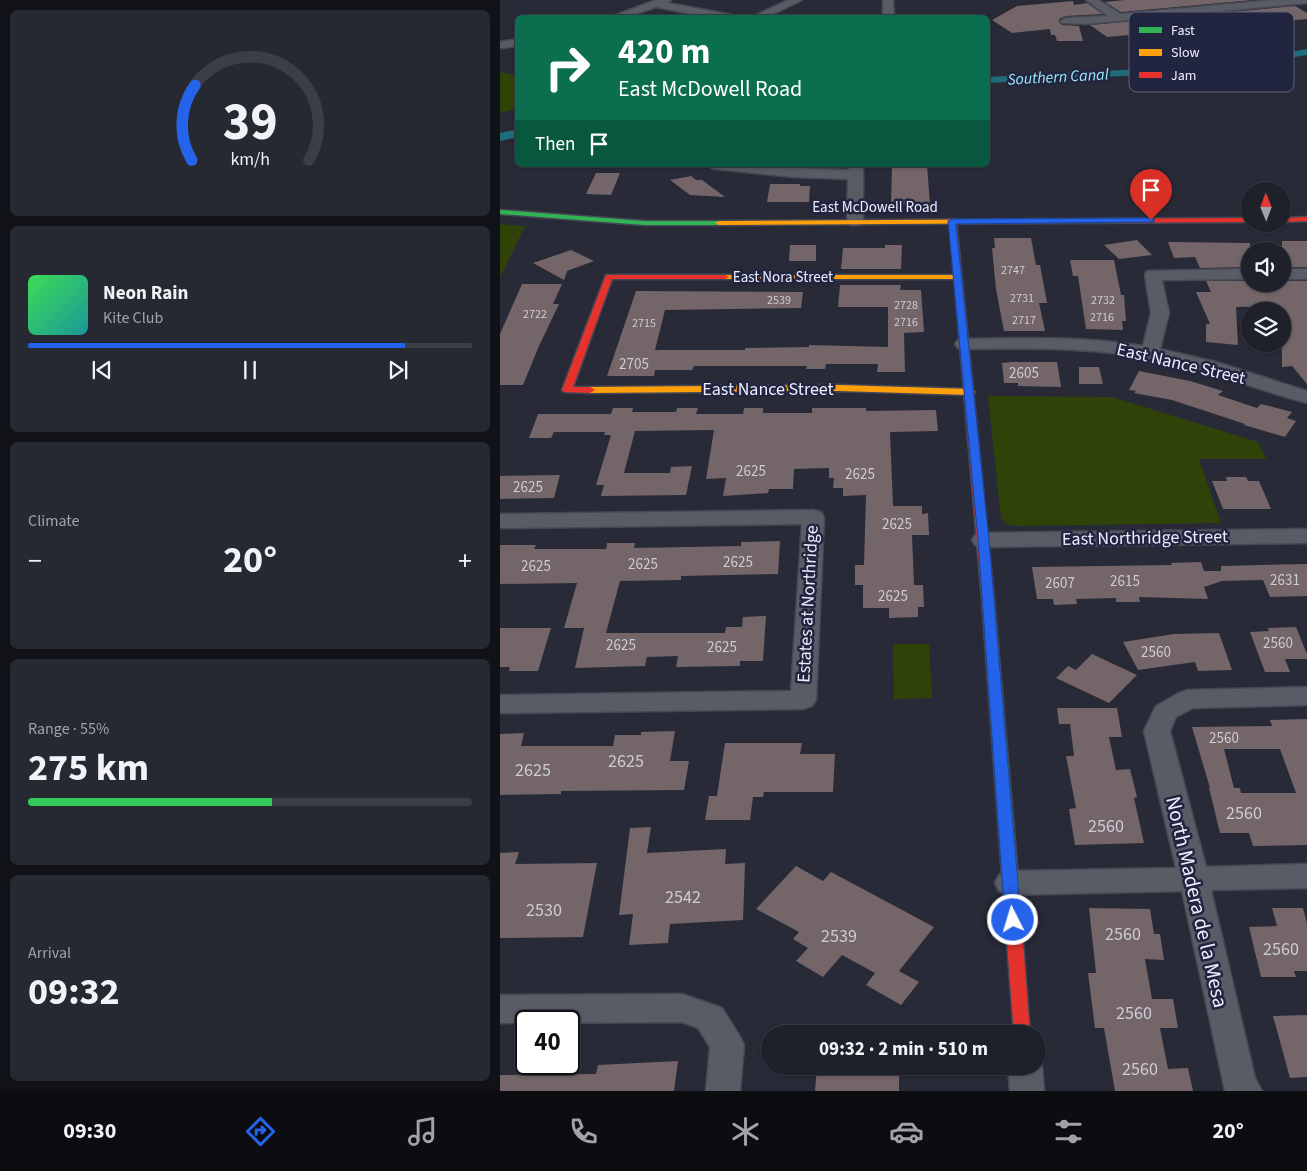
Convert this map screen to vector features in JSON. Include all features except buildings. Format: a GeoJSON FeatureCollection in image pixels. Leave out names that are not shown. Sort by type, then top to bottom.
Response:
{"type":"FeatureCollection","features":[{"type":"Feature","properties":{"kind":"street"},"geometry":{"type":"LineString","coordinates":[[762,15],[797,0]]}},
{"type":"Feature","properties":{"kind":"street"},"geometry":{"type":"LineString","coordinates":[[888,0],[889,15]]}},
{"type":"Feature","properties":{"kind":"street"},"geometry":{"type":"LineString","coordinates":[[1091,0],[1120,18]]}},
{"type":"Feature","properties":{"kind":"street"},"geometry":{"type":"LineString","coordinates":[[1182,12],[1307,0]]}},
{"type":"Feature","properties":{"kind":"street"},"geometry":{"type":"LineString","coordinates":[[622,15],[661,2],[719,15]]}},
{"type":"Feature","properties":{"kind":"street"},"geometry":{"type":"LineString","coordinates":[[1066,21],[1129,17]]}},
{"type":"Feature","properties":{"kind":"street"},"geometry":{"type":"LineString","coordinates":[[500,45],[515,42]]}},
{"type":"Feature","properties":{"kind":"street"},"geometry":{"type":"LineString","coordinates":[[736,167],[794,173],[856,170],[854,222]]}},
{"type":"Feature","properties":{"kind":"street","name":"East McDowell Road"},"geometry":{"type":"LineString","coordinates":[[500,212],[564,218],[644,222],[1241,220]]}},
{"type":"Feature","properties":{"kind":"street"},"geometry":{"type":"LineString","coordinates":[[1291,220],[1307,219]]}},
{"type":"Feature","properties":{"kind":"street"},"geometry":{"type":"LineString","coordinates":[[952,221],[983,540],[1021,1025]]}},
{"type":"Feature","properties":{"kind":"street"},"geometry":{"type":"LineString","coordinates":[[1150,352],[1160,313],[1153,275],[1241,274]]}},
{"type":"Feature","properties":{"kind":"street"},"geometry":{"type":"LineString","coordinates":[[1291,274],[1307,274]]}},
{"type":"Feature","properties":{"kind":"street","name":"East Nora Street"},"geometry":{"type":"LineString","coordinates":[[567,390],[610,277],[957,276]]}},
{"type":"Feature","properties":{"kind":"street","name":"East Nance Street"},"geometry":{"type":"LineString","coordinates":[[964,344],[1050,343],[1099,345],[1150,352],[1220,370],[1307,396]]}},
{"type":"Feature","properties":{"kind":"street","name":"East Nance Street"},"geometry":{"type":"LineString","coordinates":[[567,390],[840,388],[970,392]]}},
{"type":"Feature","properties":{"kind":"street","name":"Estates at Northridge"},"geometry":{"type":"LineString","coordinates":[[500,521],[813,518],[803,700],[500,704]]}},
{"type":"Feature","properties":{"kind":"street","name":"East Northridge Street"},"geometry":{"type":"LineString","coordinates":[[983,540],[1307,536]]}},
{"type":"Feature","properties":{"kind":"street","name":"North Madera de la Mesa"},"geometry":{"type":"LineString","coordinates":[[1245,1091],[1240,1086],[1194,879],[1157,731],[1165,712],[1188,699],[1307,696]]}},
{"type":"Feature","properties":{"kind":"street"},"geometry":{"type":"LineString","coordinates":[[1010,883],[1307,876]]}},
{"type":"Feature","properties":{"kind":"street"},"geometry":{"type":"LineString","coordinates":[[500,1009],[682,1008],[710,1018],[727,1045],[723,1091]]}},
{"type":"Feature","properties":{"kind":"street"},"geometry":{"type":"LineString","coordinates":[[1026,1075],[1027,1091]]}},
{"type":"Feature","properties":{"kind":"green space"},"geometry":{"type":"Polygon","coordinates":[[[500,72],[515,75],[515,109],[500,113],[500,72]]]}},
{"type":"Feature","properties":{"kind":"green space"},"geometry":{"type":"Polygon","coordinates":[[[500,224],[525,226],[500,278],[500,224]]]}},
{"type":"Feature","properties":{"kind":"green space"},"geometry":{"type":"Polygon","coordinates":[[[988,396],[1112,397],[1258,442],[1266,459],[1199,459],[1221,523],[1016,526],[1006,524],[1001,518],[988,396]]]}},
{"type":"Feature","properties":{"kind":"green space"},"geometry":{"type":"Polygon","coordinates":[[[893,644],[929,644],[932,698],[894,699],[893,644]]]}},
{"type":"Feature","properties":{"kind":"waterway","name":"Southern Canal"},"geometry":{"type":"LineString","coordinates":[[1294,54],[1307,52]]}},
{"type":"Feature","properties":{"kind":"waterway","name":"Southern Canal"},"geometry":{"type":"LineString","coordinates":[[990,80],[1129,73]]}},
{"type":"Feature","properties":{"kind":"waterway","name":"Southern Canal"},"geometry":{"type":"LineString","coordinates":[[500,137],[515,134]]}},
{"type":"Feature","properties":{"kind":"traffic: fast"},"geometry":{"type":"LineString","coordinates":[[500,212],[644,223],[719,223]]}},
{"type":"Feature","properties":{"kind":"traffic: fast"},"geometry":{"type":"LineString","coordinates":[[988,599],[1011,890]]}},
{"type":"Feature","properties":{"kind":"traffic: slow"},"geometry":{"type":"LineString","coordinates":[[719,223],[1059,221]]}},
{"type":"Feature","properties":{"kind":"traffic: slow"},"geometry":{"type":"LineString","coordinates":[[725,277],[957,277]]}},
{"type":"Feature","properties":{"kind":"traffic: slow"},"geometry":{"type":"LineString","coordinates":[[590,390],[840,388],[970,392]]}},
{"type":"Feature","properties":{"kind":"traffic: jam"},"geometry":{"type":"LineString","coordinates":[[1291,220],[1307,219]]}},
{"type":"Feature","properties":{"kind":"traffic: jam"},"geometry":{"type":"LineString","coordinates":[[1059,221],[1241,220]]}},
{"type":"Feature","properties":{"kind":"traffic: jam"},"geometry":{"type":"LineString","coordinates":[[952,221],[988,599]]}},
{"type":"Feature","properties":{"kind":"traffic: jam"},"geometry":{"type":"LineString","coordinates":[[590,390],[567,390],[609,277],[725,277]]}},
{"type":"Feature","properties":{"kind":"traffic: jam"},"geometry":{"type":"LineString","coordinates":[[1011,890],[1021,1025]]}},
{"type":"Feature","properties":{"kind":"route"},"geometry":{"type":"LineString","coordinates":[[1013,920],[983,540],[952,221],[1151,220]]}}]}
